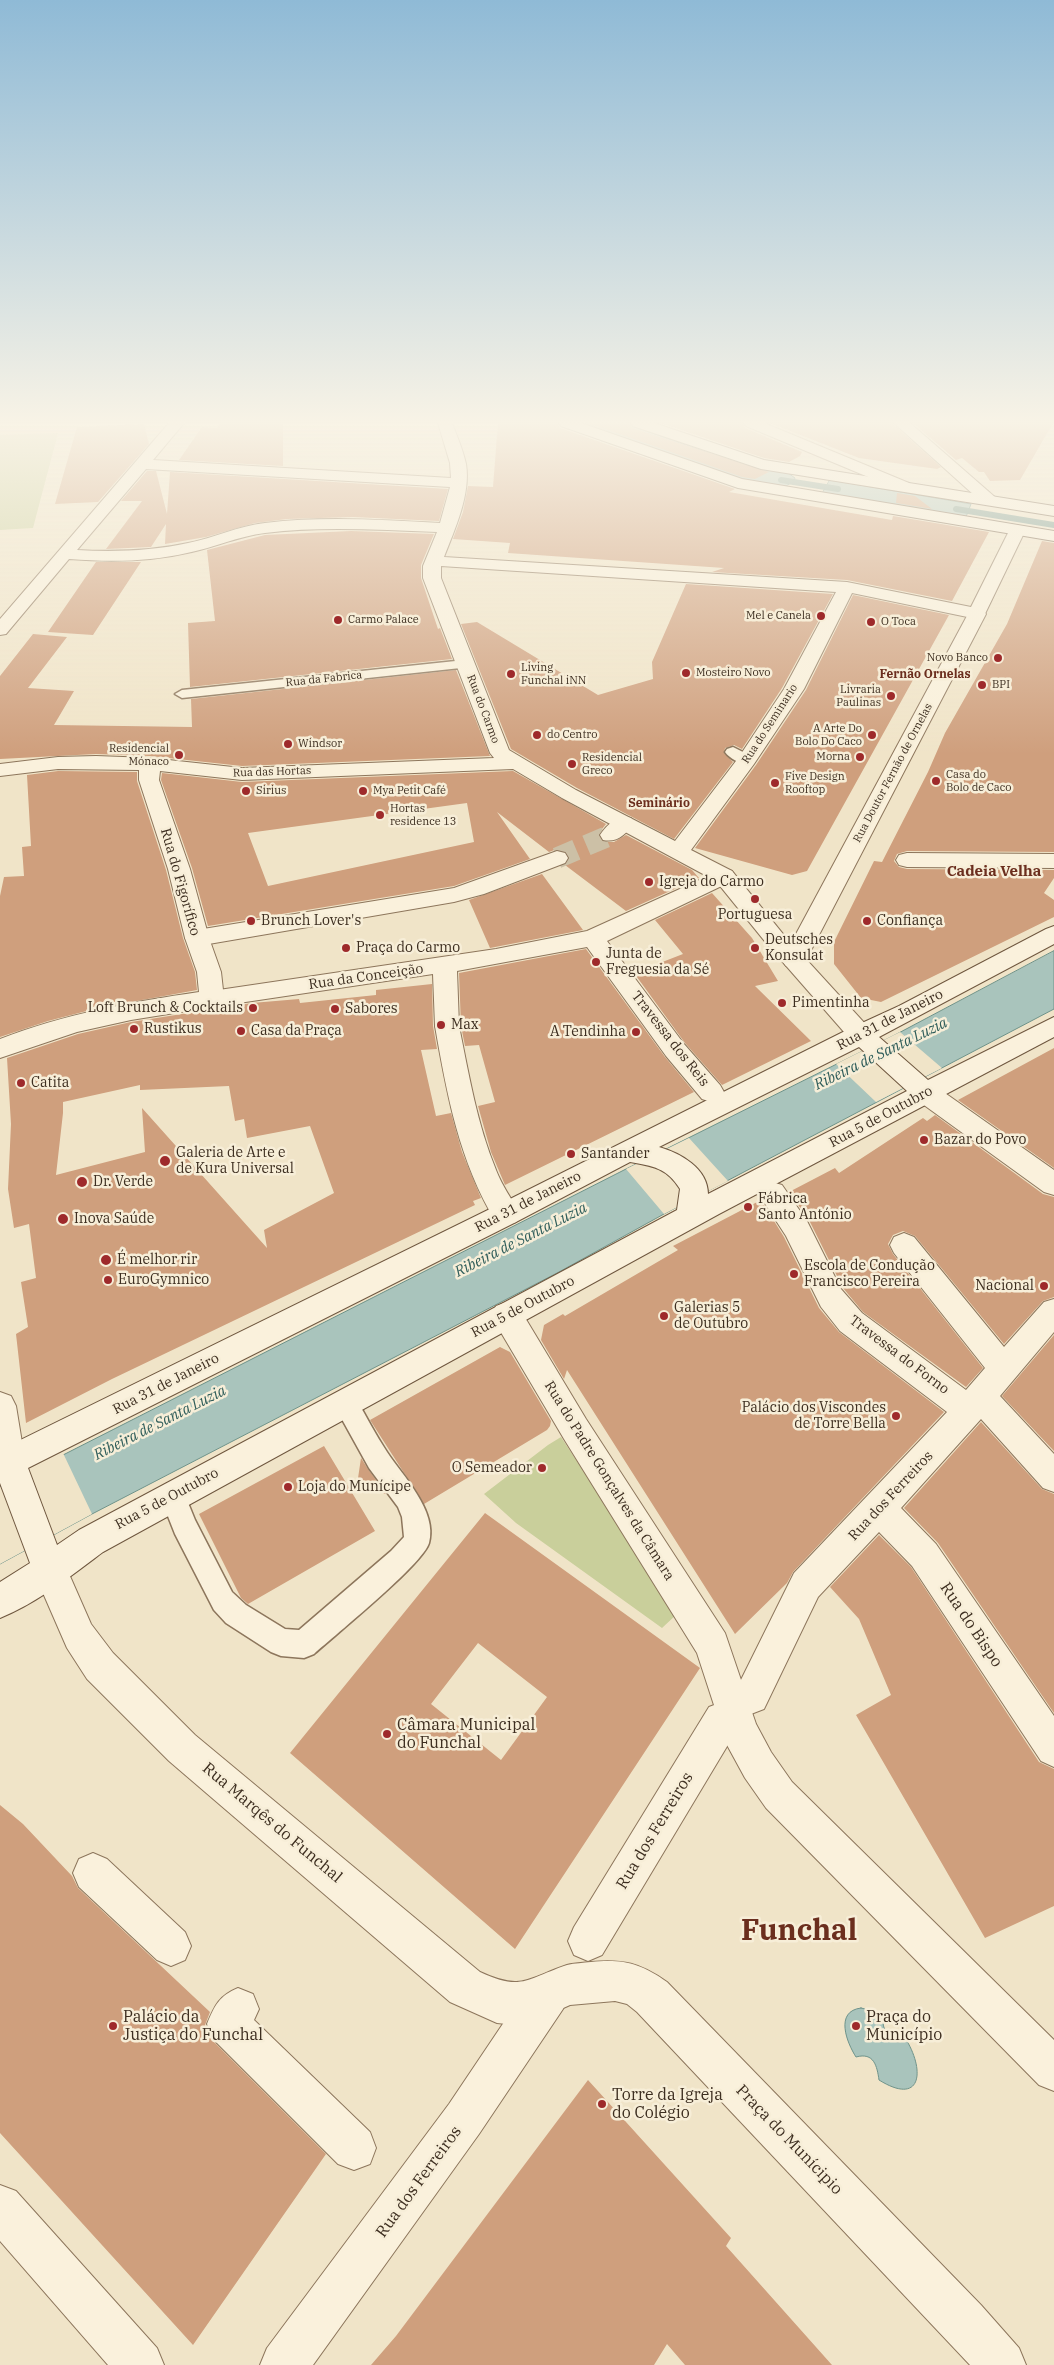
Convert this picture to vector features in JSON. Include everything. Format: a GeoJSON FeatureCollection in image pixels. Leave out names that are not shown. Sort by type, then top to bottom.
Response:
{"type":"FeatureCollection","features":[{"type":"Feature","properties":{"kind":"street"},"geometry":{"type":"LineString","coordinates":[[0,630],[82,533]]}},
{"type":"Feature","properties":{"kind":"street"},"geometry":{"type":"LineString","coordinates":[[65,554],[127,557],[204,544],[238,533]]}},
{"type":"Feature","properties":{"kind":"street","name":"Rua do Carmo"},"geometry":{"type":"LineString","coordinates":[[445,533],[434,561],[432,578],[500,752],[617,829],[679,851],[724,876]]}},
{"type":"Feature","properties":{"kind":"street","name":"Rua Doutor Fernão de Ornelas"},"geometry":{"type":"LineString","coordinates":[[794,960],[860,856],[1017,533]]}},
{"type":"Feature","properties":{"kind":"street"},"geometry":{"type":"LineString","coordinates":[[1035,533],[1054,536]]}},
{"type":"Feature","properties":{"kind":"street"},"geometry":{"type":"LineString","coordinates":[[434,561],[847,587],[977,614]]}},
{"type":"Feature","properties":{"kind":"street","name":"Rua do Seminario"},"geometry":{"type":"LineString","coordinates":[[679,851],[740,756],[794,689],[847,587]]}},
{"type":"Feature","properties":{"kind":"street","name":"Rua das Hortas"},"geometry":{"type":"LineString","coordinates":[[0,770],[58,763],[96,762],[150,764],[242,774],[514,763]]}},
{"type":"Feature","properties":{"kind":"street","name":"Rua do Figorífico"},"geometry":{"type":"LineString","coordinates":[[150,764],[149,780],[179,869],[197,938],[209,972],[212,1000]]}},
{"type":"Feature","properties":{"kind":"street"},"geometry":{"type":"LineString","coordinates":[[197,938],[454,895],[476,889],[557,858]]}},
{"type":"Feature","properties":{"kind":"street"},"geometry":{"type":"LineString","coordinates":[[907,860],[1054,861]]}},
{"type":"Feature","properties":{"kind":"street"},"geometry":{"type":"LineString","coordinates":[[724,876],[794,960],[866,1040],[920,1088],[1054,1184]]}},
{"type":"Feature","properties":{"kind":"street","name":"Rua da Conceição"},"geometry":{"type":"LineString","coordinates":[[0,1050],[62,1029],[106,1017],[496,958],[593,938],[724,876]]}},
{"type":"Feature","properties":{"kind":"street","name":"Rua 31 de Janeiro"},"geometry":{"type":"LineString","coordinates":[[8,1469],[506,1214],[640,1153],[866,1040],[908,1012],[1054,934]]}},
{"type":"Feature","properties":{"kind":"street","name":"Travessa dos Reis"},"geometry":{"type":"LineString","coordinates":[[593,938],[675,1050],[711,1092]]}},
{"type":"Feature","properties":{"kind":"street"},"geometry":{"type":"LineString","coordinates":[[445,965],[447,1026],[459,1088],[481,1167],[494,1198],[506,1214]]}},
{"type":"Feature","properties":{"kind":"street","name":"Rua 5 de Outubro"},"geometry":{"type":"LineString","coordinates":[[0,1601],[44,1557],[91,1540],[507,1315],[692,1208],[920,1088],[1054,1026]]}},
{"type":"Feature","properties":{"kind":"street"},"geometry":{"type":"LineString","coordinates":[[640,1153],[672,1163],[682,1169],[694,1188],[692,1208]]}},
{"type":"Feature","properties":{"kind":"street","name":"Travessa do Forno"},"geometry":{"type":"LineString","coordinates":[[772,1193],[797,1229],[831,1298],[851,1322],[975,1403],[1054,1477]]}},
{"type":"Feature","properties":{"kind":"street"},"geometry":{"type":"LineString","coordinates":[[904,1244],[1004,1369]]}},
{"type":"Feature","properties":{"kind":"street","name":"Rua dos Ferreiros"},"geometry":{"type":"LineString","coordinates":[[751,1696],[806,1586],[975,1403],[1054,1311]]}},
{"type":"Feature","properties":{"kind":"street","name":"Rua do Padre Gonçalves da Câmara"},"geometry":{"type":"LineString","coordinates":[[507,1315],[575,1429],[712,1645],[740,1732],[758,1765],[779,1795],[1054,2070]]}},
{"type":"Feature","properties":{"kind":"street","name":"Rua Marqês do Funchal"},"geometry":{"type":"LineString","coordinates":[[0,1406],[8,1469],[79,1636],[100,1666],[182,1748],[465,1987],[497,2002],[516,2004],[532,2001],[548,1994]]}},
{"type":"Feature","properties":{"kind":"street","name":"Rua do Bispo"},"geometry":{"type":"LineString","coordinates":[[879,1508],[924,1555],[1054,1748]]}},
{"type":"Feature","properties":{"kind":"street","name":"Rua dos Ferreiros"},"geometry":{"type":"LineString","coordinates":[[588,1941],[722,1720]]}},
{"type":"Feature","properties":{"kind":"street"},"geometry":{"type":"LineString","coordinates":[[93,1873],[119,1910],[171,1946]]}},
{"type":"Feature","properties":{"kind":"street","name":"Praça do Munícipio"},"geometry":{"type":"LineString","coordinates":[[548,1994],[569,1985],[615,1980],[637,1986],[652,1997],[964,2322],[1002,2365]]}},
{"type":"Feature","properties":{"kind":"street","name":"Rua dos Ferreiros"},"geometry":{"type":"LineString","coordinates":[[284,2365],[464,2119],[548,1994]]}},
{"type":"Feature","properties":{"kind":"street"},"geometry":{"type":"LineString","coordinates":[[238,2009],[228,2024],[354,2148]]}},
{"type":"Feature","properties":{"kind":"street"},"geometry":{"type":"LineString","coordinates":[[0,2207],[126,2360]]}},
{"type":"Feature","properties":{"kind":"lane","name":"Rua da Fabrica"},"geometry":{"type":"LineString","coordinates":[[182,694],[465,664]]}},
{"type":"Feature","properties":{"kind":"lane"},"geometry":{"type":"LineString","coordinates":[[173,1496],[184,1525],[223,1601],[236,1614],[281,1642],[304,1644],[400,1560],[417,1541],[415,1517],[407,1499],[378,1460],[345,1403]]}},
{"type":"Feature","properties":{"kind":"green space"},"geometry":{"type":"Polygon","coordinates":[[[561,1437],[677,1614],[662,1628],[516,1523],[484,1494],[561,1437]]]}},
{"type":"Feature","properties":{"kind":"water","name":"Ribeira de Santa Luzia"},"geometry":{"type":"Polygon","coordinates":[[[1054,951],[1054,1009],[664,1214],[559,1272],[92,1514],[0,1564],[0,1487],[626,1169],[893,1036],[1054,951]]]}},
{"type":"Feature","properties":{"kind":"water"},"geometry":{"type":"Polygon","coordinates":[[[861,2008],[873,2011],[883,2018],[888,2035],[894,2040],[897,2042],[907,2041],[913,2053],[917,2074],[916,2082],[911,2087],[904,2089],[893,2087],[879,2080],[876,2065],[871,2058],[856,2057],[849,2044],[845,2021],[853,2010],[861,2008]]]}},
{"type":"Feature","properties":{"kind":"pier"},"geometry":{"type":"Polygon","coordinates":[[[900,1032],[942,1068],[876,1102],[836,1064],[900,1032]]]}},
{"type":"Feature","properties":{"kind":"pier"},"geometry":{"type":"Polygon","coordinates":[[[689,1138],[728,1181],[664,1214],[626,1169],[689,1138]]]}},
{"type":"Feature","properties":{"kind":"pier"},"geometry":{"type":"Polygon","coordinates":[[[63,1453],[92,1514],[0,1564],[0,1487],[63,1453]]]}},
{"type":"Feature","properties":{"kind":"building"},"geometry":{"type":"Polygon","coordinates":[[[118,533],[160,533],[151,547],[106,549],[118,533]]]}},
{"type":"Feature","properties":{"kind":"building"},"geometry":{"type":"Polygon","coordinates":[[[166,533],[219,533],[206,537],[165,544],[166,533]]]}},
{"type":"Feature","properties":{"kind":"building"},"geometry":{"type":"Polygon","coordinates":[[[455,533],[988,533],[952,601],[847,580],[712,572],[724,568],[508,553],[510,543],[453,539],[455,533]]]}},
{"type":"Feature","properties":{"kind":"building"},"geometry":{"type":"Polygon","coordinates":[[[434,534],[421,565],[421,578],[438,629],[440,628],[452,659],[190,687],[188,623],[215,621],[207,550],[265,535],[434,534]]]}},
{"type":"Feature","properties":{"kind":"building"},"geometry":{"type":"Polygon","coordinates":[[[1042,541],[1054,543],[1054,852],[907,851],[897,854],[894,861],[899,867],[907,869],[1054,870],[1054,878],[1044,893],[1054,900],[1054,917],[881,1002],[861,998],[834,964],[834,942],[874,861],[882,862],[928,772],[945,733],[1007,624],[1042,541]]]}},
{"type":"Feature","properties":{"kind":"building"},"geometry":{"type":"Polygon","coordinates":[[[96,562],[141,562],[93,635],[48,632],[96,562]]]}},
{"type":"Feature","properties":{"kind":"building"},"geometry":{"type":"Polygon","coordinates":[[[686,584],[833,594],[782,688],[742,749],[734,745],[725,748],[724,753],[733,762],[674,839],[577,788],[511,749],[461,624],[477,622],[598,695],[653,679],[652,662],[686,584]]]}},
{"type":"Feature","properties":{"kind":"building"},"geometry":{"type":"Polygon","coordinates":[[[853,595],[949,615],[807,871],[792,875],[695,848],[756,765],[806,690],[853,595]]]}},
{"type":"Feature","properties":{"kind":"building"},"geometry":{"type":"Polygon","coordinates":[[[33,634],[67,637],[28,688],[74,691],[54,725],[192,727],[191,699],[456,670],[490,756],[242,766],[150,756],[96,754],[0,759],[0,676],[33,634]]]}},
{"type":"Feature","properties":{"kind":"building"},"geometry":{"type":"Polygon","coordinates":[[[58,771],[137,772],[137,781],[166,870],[183,938],[195,972],[197,990],[98,1008],[48,1021],[0,1037],[0,896],[4,877],[24,876],[22,847],[31,846],[27,775],[58,771]]]}},
{"type":"Feature","properties":{"kind":"building"},"geometry":{"type":"Polygon","coordinates":[[[513,771],[606,824],[598,834],[603,842],[614,842],[626,835],[692,870],[699,878],[626,911],[565,865],[570,859],[567,852],[557,849],[549,852],[497,812],[530,859],[454,886],[208,926],[192,868],[161,780],[162,773],[242,782],[513,771]],[[467,803],[248,833],[268,886],[474,842],[467,803]]]}},
{"type":"Feature","properties":{"kind":"building"},"geometry":{"type":"Polygon","coordinates":[[[542,874],[583,930],[490,948],[469,900],[542,874]]]}},
{"type":"Feature","properties":{"kind":"building"},"geometry":{"type":"Polygon","coordinates":[[[712,893],[752,938],[778,981],[755,986],[811,1041],[722,1085],[685,1043],[634,973],[683,954],[655,920],[712,893]]]}},
{"type":"Feature","properties":{"kind":"building"},"geometry":{"type":"Polygon","coordinates":[[[586,949],[665,1057],[694,1092],[505,1185],[491,1152],[478,1106],[495,1102],[479,1045],[465,1046],[461,1026],[459,973],[586,949]]]}},
{"type":"Feature","properties":{"kind":"building"},"geometry":{"type":"Polygon","coordinates":[[[432,984],[433,1026],[437,1049],[421,1050],[436,1116],[451,1113],[462,1152],[481,1198],[473,1201],[475,1205],[112,1379],[26,1423],[16,1334],[28,1327],[21,1282],[36,1278],[29,1224],[14,1228],[8,1189],[11,1124],[7,1058],[78,1034],[131,1022],[252,1003],[299,999],[300,1003],[376,995],[376,990],[432,984]],[[140,1085],[63,1102],[56,1175],[145,1152],[142,1108],[267,1248],[264,1230],[334,1193],[310,1126],[247,1138],[244,1119],[235,1121],[229,1086],[140,1090],[140,1085]]]}},
{"type":"Feature","properties":{"kind":"building"},"geometry":{"type":"Polygon","coordinates":[[[1054,1048],[1054,1168],[958,1100],[1054,1048]]]}},
{"type":"Feature","properties":{"kind":"building"},"geometry":{"type":"Polygon","coordinates":[[[935,1115],[1043,1194],[1054,1197],[1054,1297],[1043,1301],[1004,1344],[915,1236],[903,1231],[893,1235],[888,1244],[893,1254],[983,1368],[966,1387],[863,1312],[843,1288],[809,1220],[789,1192],[835,1168],[839,1173],[923,1118],[927,1121],[935,1115]]]}},
{"type":"Feature","properties":{"kind":"building"},"geometry":{"type":"Polygon","coordinates":[[[761,1200],[784,1237],[819,1308],[839,1332],[944,1412],[793,1572],[787,1583],[735,1634],[567,1370],[564,1379],[541,1340],[544,1325],[563,1314],[565,1316],[678,1250],[673,1246],[761,1200]]]}},
{"type":"Feature","properties":{"kind":"building"},"geometry":{"type":"Polygon","coordinates":[[[1054,1335],[1054,1451],[1002,1396],[1054,1335]]]}},
{"type":"Feature","properties":{"kind":"building"},"geometry":{"type":"Polygon","coordinates":[[[500,1347],[510,1352],[551,1421],[550,1426],[547,1430],[424,1504],[370,1420],[500,1347]]]}},
{"type":"Feature","properties":{"kind":"building"},"geometry":{"type":"Polygon","coordinates":[[[981,1422],[1042,1489],[1054,1494],[1054,1713],[938,1543],[904,1508],[981,1422]]]}},
{"type":"Feature","properties":{"kind":"building","name":"Loja do Munícipe"},"geometry":{"type":"Polygon","coordinates":[[[324,1446],[375,1531],[248,1604],[241,1598],[199,1514],[324,1446]]]}},
{"type":"Feature","properties":{"kind":"building"},"geometry":{"type":"Polygon","coordinates":[[[361,1458],[368,1469],[386,1494],[357,1485],[361,1458]]]}},
{"type":"Feature","properties":{"kind":"building","name":"Câmara Municipal do Funchal"},"geometry":{"type":"Polygon","coordinates":[[[485,1513],[700,1668],[515,1949],[290,1753],[485,1513]],[[478,1643],[431,1704],[501,1760],[547,1697],[478,1643]]]}},
{"type":"Feature","properties":{"kind":"building"},"geometry":{"type":"Polygon","coordinates":[[[879,1535],[911,1567],[1039,1762],[1054,1769],[1054,1906],[985,1938],[856,1715],[891,1695],[859,1619],[830,1587],[879,1535]]]}},
{"type":"Feature","properties":{"kind":"building","name":"Palácio da Justiça do Funchal"},"geometry":{"type":"Polygon","coordinates":[[[0,1805],[23,1824],[72,1876],[78,1888],[210,2012],[205,2025],[212,2040],[326,2154],[193,2345],[0,2133],[0,1805]]]}},
{"type":"Feature","properties":{"kind":"building"},"geometry":{"type":"Polygon","coordinates":[[[588,2080],[731,2238],[726,2246],[832,2365],[685,2365],[667,2344],[654,2365],[371,2365],[396,2336],[588,2080]]]}},
{"type":"Feature","properties":{"kind":"tunnel"},"geometry":{"type":"LineString","coordinates":[[557,858],[611,835]]}},
{"type":"Feature","properties":{"kind":"place","name":"Mel e Canela"},"geometry":{"type":"Point","coordinates":[821,616]}},
{"type":"Feature","properties":{"kind":"place","name":"Carmo Palace"},"geometry":{"type":"Point","coordinates":[338,620]}},
{"type":"Feature","properties":{"kind":"place","name":"O Toca"},"geometry":{"type":"Point","coordinates":[871,622]}},
{"type":"Feature","properties":{"kind":"place","name":"Novo Banco"},"geometry":{"type":"Point","coordinates":[998,658]}},
{"type":"Feature","properties":{"kind":"place","name":"Mosteiro Novo"},"geometry":{"type":"Point","coordinates":[686,673]}},
{"type":"Feature","properties":{"kind":"place","name":"Living Funchal iNN"},"geometry":{"type":"Point","coordinates":[511,674]}},
{"type":"Feature","properties":{"kind":"place","name":"BPI"},"geometry":{"type":"Point","coordinates":[982,685]}},
{"type":"Feature","properties":{"kind":"place","name":"Livraria Paulinas"},"geometry":{"type":"Point","coordinates":[891,696]}},
{"type":"Feature","properties":{"kind":"place","name":"do Centro"},"geometry":{"type":"Point","coordinates":[537,735]}},
{"type":"Feature","properties":{"kind":"place","name":"A Arte Do Bolo Do Caco"},"geometry":{"type":"Point","coordinates":[872,735]}},
{"type":"Feature","properties":{"kind":"place","name":"Windsor"},"geometry":{"type":"Point","coordinates":[288,744]}},
{"type":"Feature","properties":{"kind":"place","name":"Residencial Mónaco"},"geometry":{"type":"Point","coordinates":[179,755]}},
{"type":"Feature","properties":{"kind":"place","name":"Morna"},"geometry":{"type":"Point","coordinates":[860,757]}},
{"type":"Feature","properties":{"kind":"place","name":"Residencial Greco"},"geometry":{"type":"Point","coordinates":[572,764]}},
{"type":"Feature","properties":{"kind":"place","name":"Casa do Bolo de Caco"},"geometry":{"type":"Point","coordinates":[936,781]}},
{"type":"Feature","properties":{"kind":"place","name":"Five Design Rooftop"},"geometry":{"type":"Point","coordinates":[775,783]}},
{"type":"Feature","properties":{"kind":"place","name":"Sirius"},"geometry":{"type":"Point","coordinates":[246,791]}},
{"type":"Feature","properties":{"kind":"place","name":"Mya Petit Café"},"geometry":{"type":"Point","coordinates":[363,791]}},
{"type":"Feature","properties":{"kind":"place","name":"Hortas residence 13"},"geometry":{"type":"Point","coordinates":[380,815]}},
{"type":"Feature","properties":{"kind":"place","name":"Igreja do Carmo"},"geometry":{"type":"Point","coordinates":[649,882]}},
{"type":"Feature","properties":{"kind":"place","name":"Portuguesa"},"geometry":{"type":"Point","coordinates":[755,899]}},
{"type":"Feature","properties":{"kind":"place","name":"Brunch Lover's"},"geometry":{"type":"Point","coordinates":[251,921]}},
{"type":"Feature","properties":{"kind":"place","name":"Confiança"},"geometry":{"type":"Point","coordinates":[867,921]}},
{"type":"Feature","properties":{"kind":"place","name":"Praça do Carmo"},"geometry":{"type":"Point","coordinates":[346,948]}},
{"type":"Feature","properties":{"kind":"place","name":"Deutsches Konsulat"},"geometry":{"type":"Point","coordinates":[755,948]}},
{"type":"Feature","properties":{"kind":"place","name":"Junta de Freguesia da Sé"},"geometry":{"type":"Point","coordinates":[596,962]}},
{"type":"Feature","properties":{"kind":"place","name":"Pimentinha"},"geometry":{"type":"Point","coordinates":[782,1003]}},
{"type":"Feature","properties":{"kind":"place","name":"Loft Brunch & Cocktails"},"geometry":{"type":"Point","coordinates":[253,1008]}},
{"type":"Feature","properties":{"kind":"place","name":"Sabores"},"geometry":{"type":"Point","coordinates":[335,1009]}},
{"type":"Feature","properties":{"kind":"place","name":"Max"},"geometry":{"type":"Point","coordinates":[441,1025]}},
{"type":"Feature","properties":{"kind":"place","name":"Rustikus"},"geometry":{"type":"Point","coordinates":[134,1029]}},
{"type":"Feature","properties":{"kind":"place","name":"Casa da Praça"},"geometry":{"type":"Point","coordinates":[241,1031]}},
{"type":"Feature","properties":{"kind":"place","name":"A Tendinha"},"geometry":{"type":"Point","coordinates":[636,1032]}},
{"type":"Feature","properties":{"kind":"place","name":"Catita"},"geometry":{"type":"Point","coordinates":[21,1083]}},
{"type":"Feature","properties":{"kind":"place","name":"Bazar do Povo"},"geometry":{"type":"Point","coordinates":[924,1140]}},
{"type":"Feature","properties":{"kind":"place","name":"Santander"},"geometry":{"type":"Point","coordinates":[571,1154]}},
{"type":"Feature","properties":{"kind":"place","name":"Galeria de Arte e de Kura Universal"},"geometry":{"type":"Point","coordinates":[165,1161]}},
{"type":"Feature","properties":{"kind":"place","name":"Dr. Verde"},"geometry":{"type":"Point","coordinates":[82,1182]}},
{"type":"Feature","properties":{"kind":"place","name":"Fábrica Santo António"},"geometry":{"type":"Point","coordinates":[748,1207]}},
{"type":"Feature","properties":{"kind":"place","name":"Inova Saúde"},"geometry":{"type":"Point","coordinates":[63,1219]}},
{"type":"Feature","properties":{"kind":"place","name":"É melhor rir"},"geometry":{"type":"Point","coordinates":[106,1260]}},
{"type":"Feature","properties":{"kind":"place","name":"Escola de Condução Francisco Pereira"},"geometry":{"type":"Point","coordinates":[794,1274]}},
{"type":"Feature","properties":{"kind":"place","name":"EuroGymnico"},"geometry":{"type":"Point","coordinates":[108,1280]}},
{"type":"Feature","properties":{"kind":"place","name":"Nacional"},"geometry":{"type":"Point","coordinates":[1044,1286]}},
{"type":"Feature","properties":{"kind":"place","name":"Galerias 5 de Outubro"},"geometry":{"type":"Point","coordinates":[664,1316]}},
{"type":"Feature","properties":{"kind":"place","name":"Palácio dos Viscondes de Torre Bella"},"geometry":{"type":"Point","coordinates":[896,1416]}},
{"type":"Feature","properties":{"kind":"place","name":"O Semeador"},"geometry":{"type":"Point","coordinates":[542,1468]}},
{"type":"Feature","properties":{"kind":"place","name":"Loja do Munícipe"},"geometry":{"type":"Point","coordinates":[288,1487]}},
{"type":"Feature","properties":{"kind":"place","name":"Câmara Municipal do Funchal"},"geometry":{"type":"Point","coordinates":[387,1734]}},
{"type":"Feature","properties":{"kind":"place","name":"Palácio da Justiça do Funchal"},"geometry":{"type":"Point","coordinates":[113,2026]}},
{"type":"Feature","properties":{"kind":"place","name":"Praça do Município"},"geometry":{"type":"Point","coordinates":[856,2026]}},
{"type":"Feature","properties":{"kind":"place","name":"Torre da Igreja do Colégio"},"geometry":{"type":"Point","coordinates":[602,2104]}},
{"type":"Feature","properties":{"kind":"district","name":"Fernão Ornelas"},"geometry":{"type":"Point","coordinates":[925,675]}},
{"type":"Feature","properties":{"kind":"district","name":"Seminário"},"geometry":{"type":"Point","coordinates":[659,804]}},
{"type":"Feature","properties":{"kind":"district","name":"Cadeia Velha"},"geometry":{"type":"Point","coordinates":[994,872]}},
{"type":"Feature","properties":{"kind":"district","name":"Funchal"},"geometry":{"type":"Point","coordinates":[799,1932]}}]}
